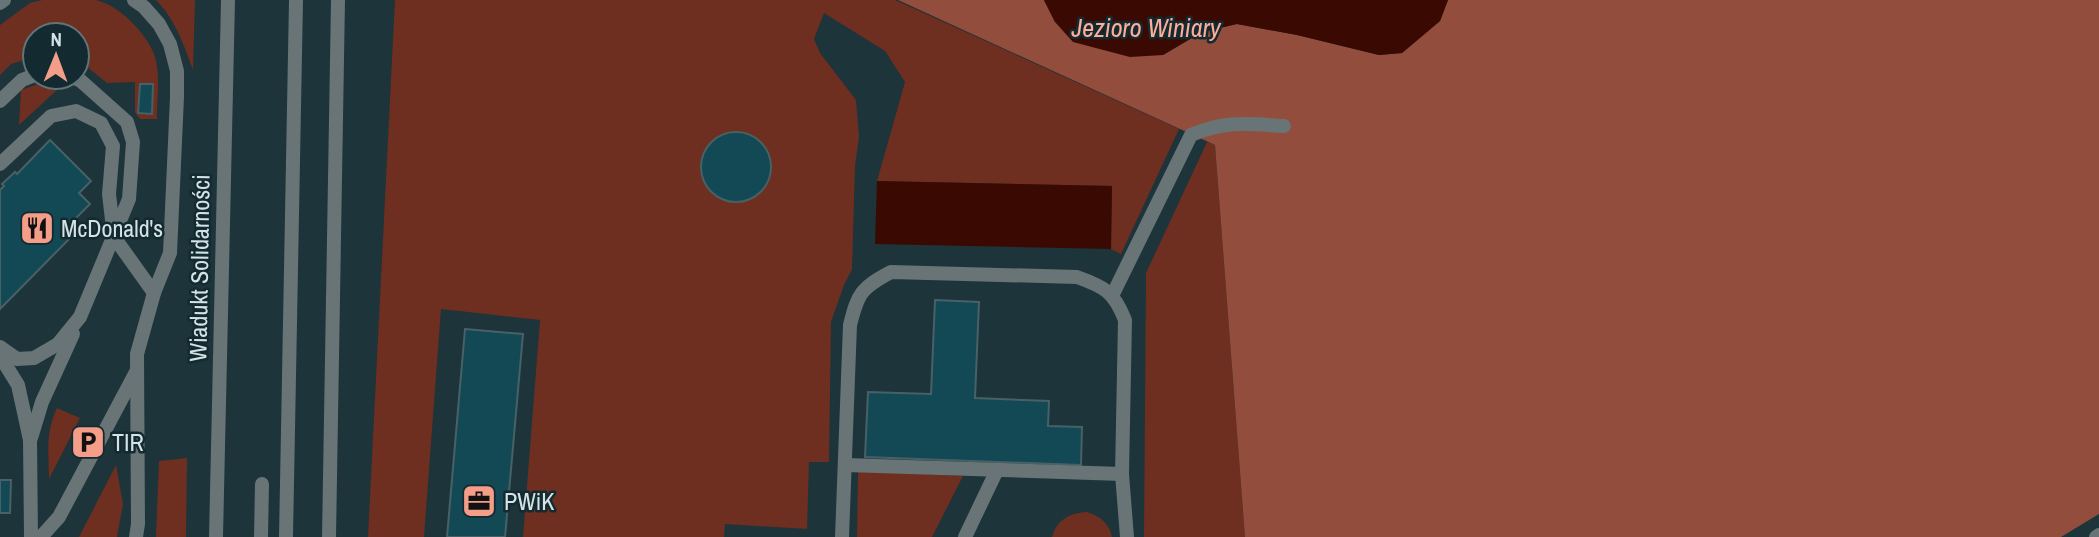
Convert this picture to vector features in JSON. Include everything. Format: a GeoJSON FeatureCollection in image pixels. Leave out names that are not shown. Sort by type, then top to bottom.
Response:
{"type":"FeatureCollection","features":[{"type":"Feature","properties":{"kind":"street"},"geometry":{"type":"LineString","coordinates":[[134,0],[159,24],[170,44],[177,71],[170,253],[140,336],[137,370],[136,537]]}},
{"type":"Feature","properties":{"kind":"street","name":"Wiadukt Solidarności"},"geometry":{"type":"LineString","coordinates":[[216,537],[228,0]]}},
{"type":"Feature","properties":{"kind":"street"},"geometry":{"type":"LineString","coordinates":[[286,537],[296,0]]}},
{"type":"Feature","properties":{"kind":"street"},"geometry":{"type":"LineString","coordinates":[[329,537],[338,0]]}},
{"type":"Feature","properties":{"kind":"street"},"geometry":{"type":"LineString","coordinates":[[0,101],[21,81]]}},
{"type":"Feature","properties":{"kind":"street"},"geometry":{"type":"LineString","coordinates":[[30,440],[42,402],[129,199],[133,142],[127,122],[91,90]]}},
{"type":"Feature","properties":{"kind":"street"},"geometry":{"type":"LineString","coordinates":[[0,164],[51,116],[76,110],[102,123],[113,146],[109,194],[114,237],[154,293]]}},
{"type":"Feature","properties":{"kind":"street"},"geometry":{"type":"LineString","coordinates":[[1112,296],[1191,135],[1230,123],[1284,127]]}},
{"type":"Feature","properties":{"kind":"street"},"geometry":{"type":"LineString","coordinates":[[842,537],[850,325],[856,302],[869,284],[891,272],[1077,277],[1098,285],[1117,300],[1125,320],[1122,474],[1127,537]]}},
{"type":"Feature","properties":{"kind":"street"},"geometry":{"type":"LineString","coordinates":[[0,347],[17,359],[34,358],[58,344],[80,317]]}},
{"type":"Feature","properties":{"kind":"street"},"geometry":{"type":"LineString","coordinates":[[0,356],[18,385],[30,440],[31,537]]}},
{"type":"Feature","properties":{"kind":"street"},"geometry":{"type":"LineString","coordinates":[[41,537],[59,517],[137,370]]}},
{"type":"Feature","properties":{"kind":"street"},"geometry":{"type":"LineString","coordinates":[[846,465],[1122,474]]}},
{"type":"Feature","properties":{"kind":"street"},"geometry":{"type":"LineString","coordinates":[[965,537],[997,470]]}},
{"type":"Feature","properties":{"kind":"street"},"geometry":{"type":"LineString","coordinates":[[261,537],[262,484]]}},
{"type":"Feature","properties":{"kind":"shaded area"},"geometry":{"type":"Polygon","coordinates":[[[42,0],[96,0],[114,8],[131,21],[150,46],[156,61],[157,119],[140,119],[135,112],[135,82],[107,83],[91,70],[91,21],[21,21],[21,61],[11,64],[0,75],[0,25],[30,3],[42,0]]]}},
{"type":"Feature","properties":{"kind":"shaded area"},"geometry":{"type":"Polygon","coordinates":[[[156,0],[195,0],[193,70],[174,24],[156,0]]]}},
{"type":"Feature","properties":{"kind":"shaded area"},"geometry":{"type":"Polygon","coordinates":[[[395,0],[895,0],[1179,129],[1121,254],[1111,249],[1112,186],[877,181],[905,82],[885,51],[824,13],[814,39],[820,53],[856,100],[859,137],[855,166],[852,269],[831,322],[829,462],[809,462],[807,529],[725,524],[724,537],[523,537],[540,320],[441,309],[424,537],[368,537],[395,0]]]}},
{"type":"Feature","properties":{"kind":"shaded area"},"geometry":{"type":"Polygon","coordinates":[[[898,0],[1044,0],[1055,22],[1163,55],[1202,32],[1237,24],[1379,55],[1402,53],[1440,21],[1448,0],[2099,0],[2099,514],[2061,537],[1245,537],[1215,145],[898,0]]]}},
{"type":"Feature","properties":{"kind":"shaded area"},"geometry":{"type":"Polygon","coordinates":[[[21,90],[56,91],[19,125],[21,90]]]}},
{"type":"Feature","properties":{"kind":"shaded area"},"geometry":{"type":"Polygon","coordinates":[[[1207,142],[1215,145],[1245,537],[1144,537],[1146,273],[1207,142]]]}},
{"type":"Feature","properties":{"kind":"shaded area"},"geometry":{"type":"Polygon","coordinates":[[[57,408],[80,418],[49,479],[49,435],[57,408]]]}},
{"type":"Feature","properties":{"kind":"shaded area"},"geometry":{"type":"Polygon","coordinates":[[[187,458],[186,537],[156,537],[159,461],[187,458]]]}},
{"type":"Feature","properties":{"kind":"shaded area"},"geometry":{"type":"Polygon","coordinates":[[[116,465],[123,504],[117,537],[79,537],[116,465]]]}},
{"type":"Feature","properties":{"kind":"shaded area"},"geometry":{"type":"Polygon","coordinates":[[[858,471],[963,476],[932,537],[857,537],[858,471]]]}},
{"type":"Feature","properties":{"kind":"shaded area"},"geometry":{"type":"Polygon","coordinates":[[[1087,512],[1103,521],[1112,537],[1052,537],[1065,518],[1087,512]]]}},
{"type":"Feature","properties":{"kind":"water","name":"Jezioro Winiary"},"geometry":{"type":"Polygon","coordinates":[[[1044,0],[1448,0],[1440,21],[1402,53],[1379,55],[1237,24],[1202,32],[1163,55],[1130,57],[1073,42],[1055,22],[1044,0]]]}},
{"type":"Feature","properties":{"kind":"water"},"geometry":{"type":"Polygon","coordinates":[[[877,181],[1112,186],[1111,249],[875,244],[877,181]]]}},
{"type":"Feature","properties":{"kind":"building"},"geometry":{"type":"Polygon","coordinates":[[[140,84],[153,84],[152,114],[138,113],[140,84]]]}},
{"type":"Feature","properties":{"kind":"building"},"geometry":{"type":"Polygon","coordinates":[[[736,132],[761,142],[771,167],[761,192],[736,202],[711,192],[701,167],[711,142],[736,132]]]}},
{"type":"Feature","properties":{"kind":"building","name":"McDonald's"},"geometry":{"type":"Polygon","coordinates":[[[50,140],[91,181],[79,193],[90,204],[70,224],[77,231],[0,309],[0,190],[4,186],[2,184],[15,172],[17,174],[50,140]]]}},
{"type":"Feature","properties":{"kind":"building"},"geometry":{"type":"Polygon","coordinates":[[[935,300],[979,302],[975,398],[1049,401],[1048,426],[1082,427],[1081,465],[865,457],[868,392],[931,394],[935,300]]]}},
{"type":"Feature","properties":{"kind":"building"},"geometry":{"type":"Polygon","coordinates":[[[465,329],[523,334],[505,537],[447,537],[465,329]]]}},
{"type":"Feature","properties":{"kind":"building"},"geometry":{"type":"Polygon","coordinates":[[[0,480],[11,480],[10,513],[0,513],[0,480]]]}},
{"type":"Feature","properties":{"kind":"place","name":"McDonald's"},"geometry":{"type":"Point","coordinates":[37,228]}},
{"type":"Feature","properties":{"kind":"place","name":"TIR"},"geometry":{"type":"Point","coordinates":[88,442]}},
{"type":"Feature","properties":{"kind":"place","name":"PWiK"},"geometry":{"type":"Point","coordinates":[479,501]}}]}
